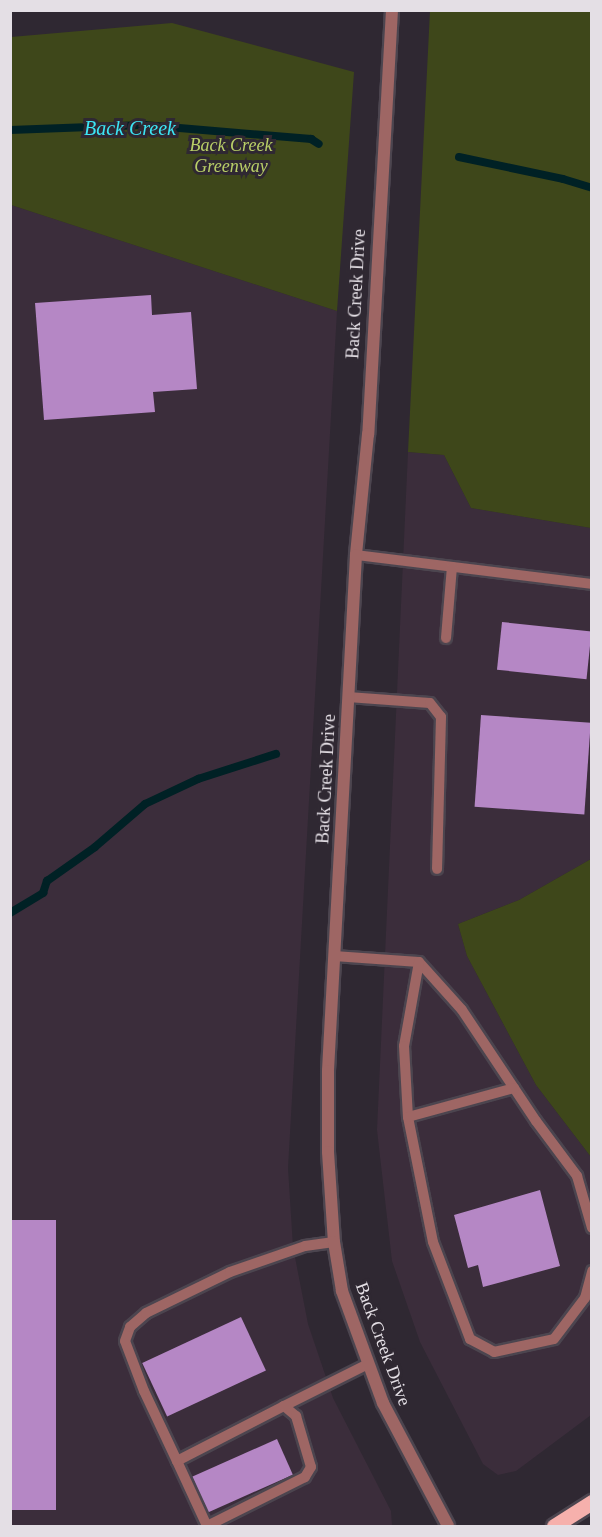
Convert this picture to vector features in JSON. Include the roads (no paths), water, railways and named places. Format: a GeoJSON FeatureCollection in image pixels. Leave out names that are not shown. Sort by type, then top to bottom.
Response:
{"type":"FeatureCollection","features":[{"type":"Feature","properties":{"kind":"main road"},"geometry":{"type":"LineString","coordinates":[[554,1527],[591,1502]]}},
{"type":"Feature","properties":{"kind":"street","name":"Back Creek Drive"},"geometry":{"type":"LineString","coordinates":[[392,10],[368,434],[356,555],[348,697],[334,956],[328,1152],[334,1242],[342,1291],[383,1403],[448,1527]]}},
{"type":"Feature","properties":{"kind":"lane"},"geometry":{"type":"LineString","coordinates":[[356,555],[591,584]]}},
{"type":"Feature","properties":{"kind":"lane"},"geometry":{"type":"LineString","coordinates":[[446,638],[452,567]]}},
{"type":"Feature","properties":{"kind":"lane"},"geometry":{"type":"LineString","coordinates":[[348,697],[430,703],[441,717],[437,869]]}},
{"type":"Feature","properties":{"kind":"lane"},"geometry":{"type":"LineString","coordinates":[[334,956],[419,962],[462,1010],[577,1176],[591,1228]]}},
{"type":"Feature","properties":{"kind":"lane"},"geometry":{"type":"LineString","coordinates":[[419,962],[404,1046],[408,1117],[433,1242],[470,1338],[494,1352],[554,1339],[585,1298],[591,1272]]}},
{"type":"Feature","properties":{"kind":"lane"},"geometry":{"type":"LineString","coordinates":[[408,1117],[514,1088]]}},
{"type":"Feature","properties":{"kind":"lane"},"geometry":{"type":"LineString","coordinates":[[284,1406],[296,1416],[311,1467],[305,1477],[207,1526],[144,1391],[125,1341],[130,1327],[146,1313],[230,1272],[305,1246],[334,1242]]}},
{"type":"Feature","properties":{"kind":"lane"},"geometry":{"type":"LineString","coordinates":[[177,1461],[368,1364]]}},
{"type":"Feature","properties":{"kind":"waterway","name":"Back Creek"},"geometry":{"type":"LineString","coordinates":[[10,130],[144,125],[311,139],[319,144]]}},
{"type":"Feature","properties":{"kind":"waterway","name":"Back Creek"},"geometry":{"type":"LineString","coordinates":[[459,157],[563,179],[592,188]]}},
{"type":"Feature","properties":{"kind":"waterway"},"geometry":{"type":"LineString","coordinates":[[10,913],[43,893],[47,881],[95,847],[145,804],[198,779],[276,754]]}},
{"type":"Feature","properties":{"kind":"park label","name":"Back Creek Greenway"},"geometry":{"type":"Point","coordinates":[231,156]}}]}
